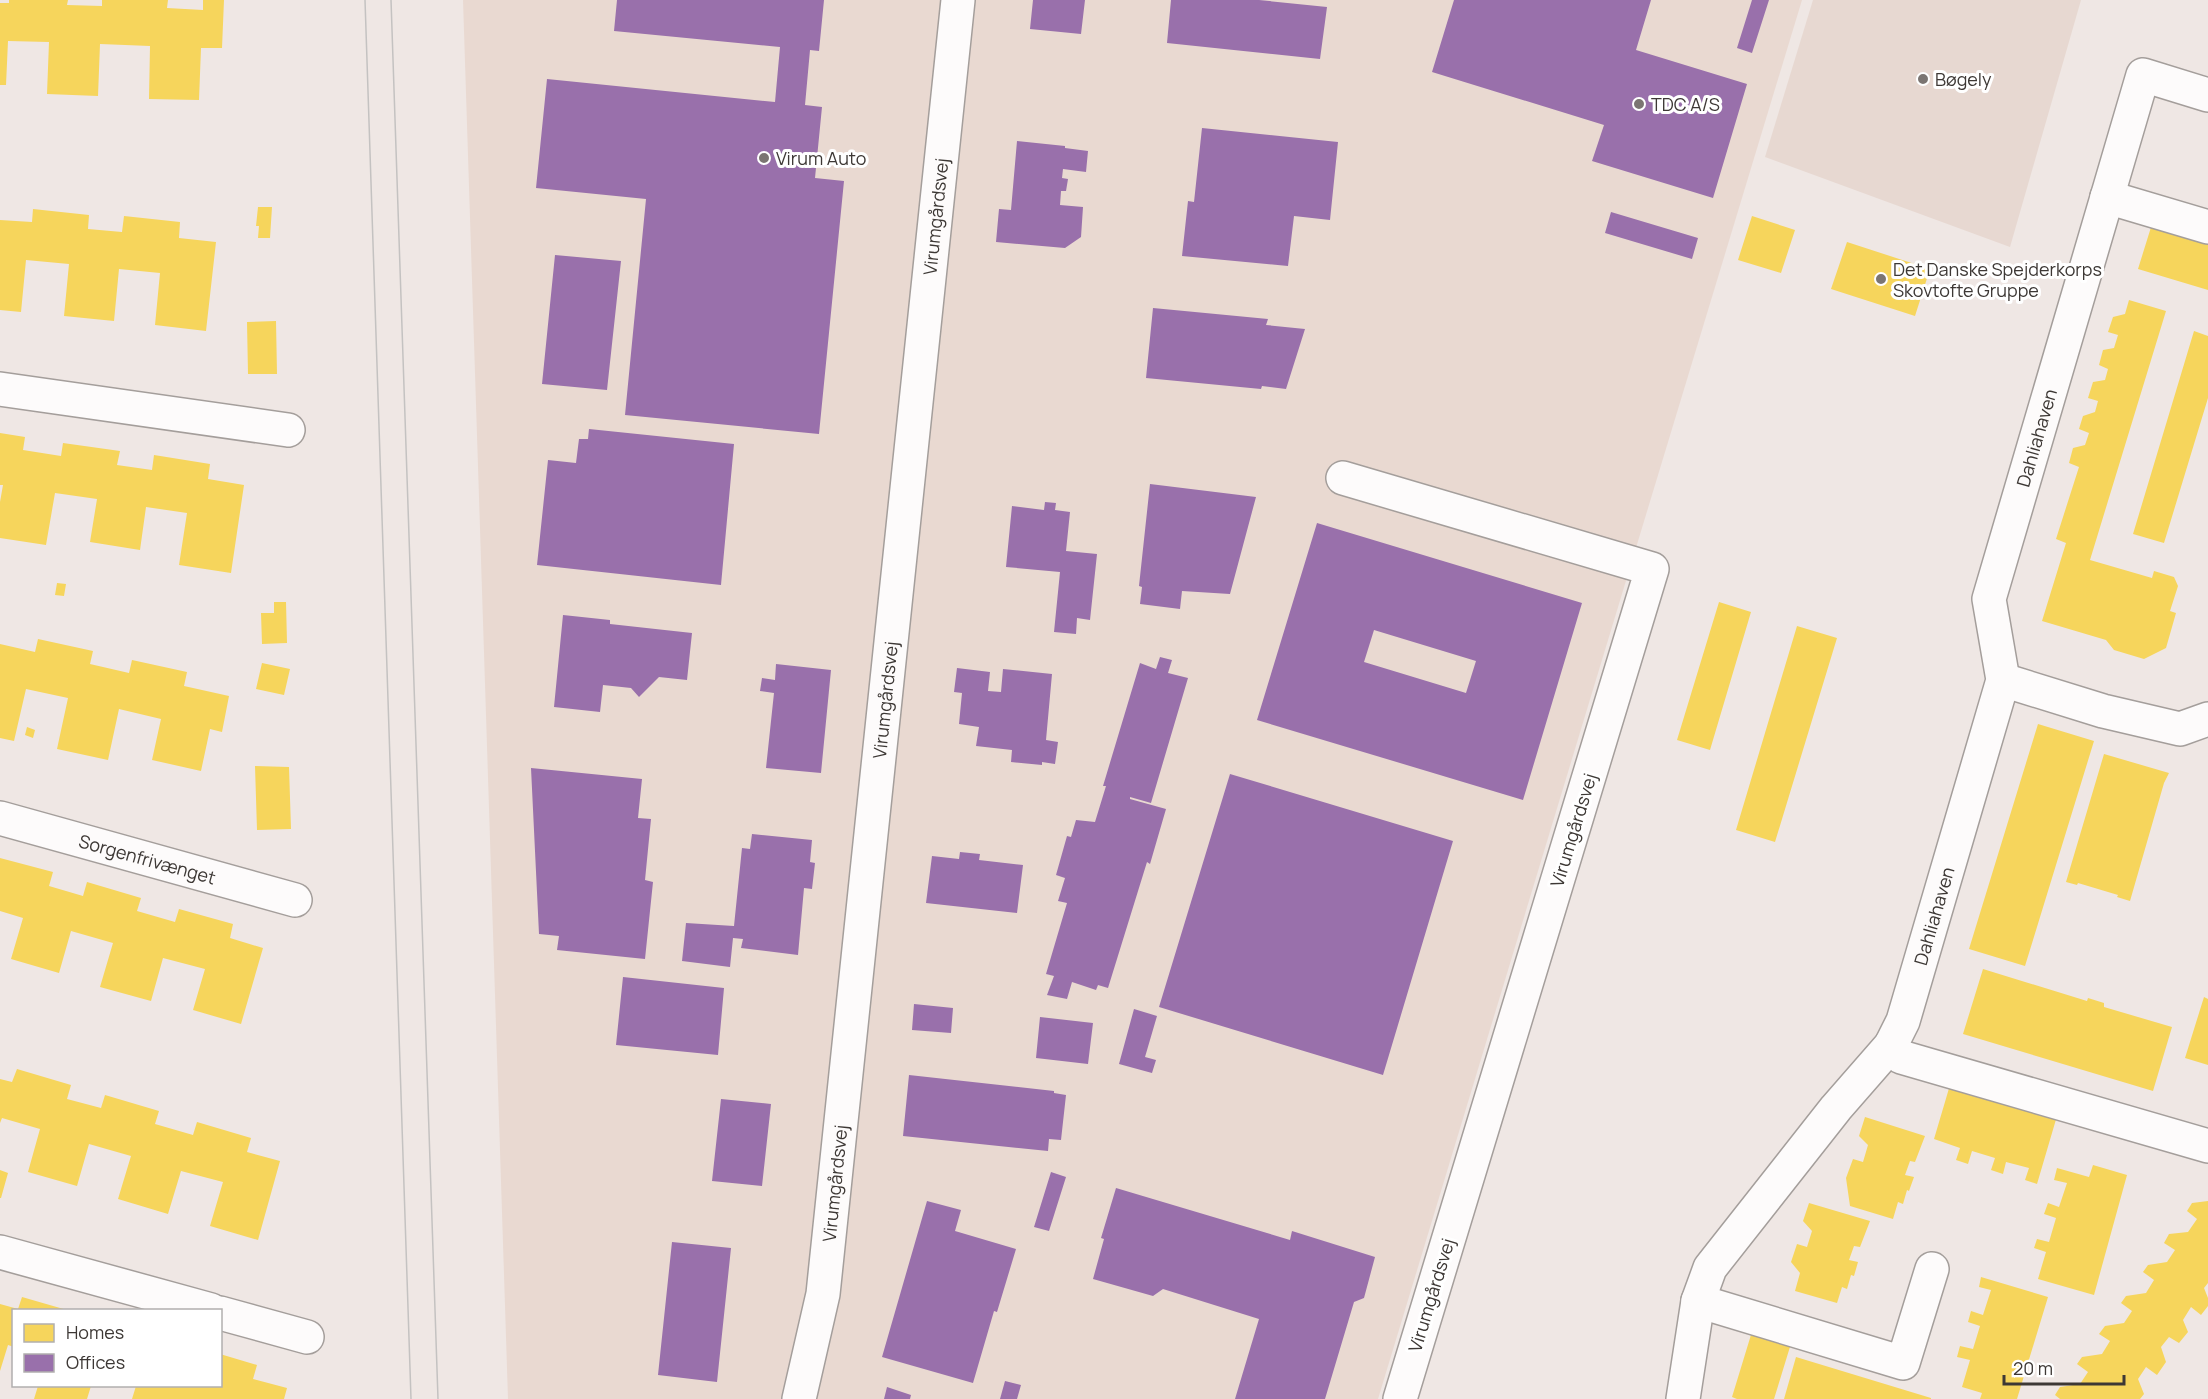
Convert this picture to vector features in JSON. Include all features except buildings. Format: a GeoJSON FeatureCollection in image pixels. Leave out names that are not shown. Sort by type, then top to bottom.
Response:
{"type":"FeatureCollection","features":[{"type":"Feature","properties":{"kind":"street","name":"Virumgårdsvej"},"geometry":{"type":"LineString","coordinates":[[799,1399],[825,1283],[958,0]]}},
{"type":"Feature","properties":{"kind":"street","name":"Dahliahaven"},"geometry":{"type":"LineString","coordinates":[[1683,1399],[1698,1301],[1710,1268],[1836,1108],[1891,1045],[1903,1021],[2003,680],[1989,599],[2143,75],[2208,95]]}},
{"type":"Feature","properties":{"kind":"street"},"geometry":{"type":"LineString","coordinates":[[2107,197],[2208,227]]}},
{"type":"Feature","properties":{"kind":"street"},"geometry":{"type":"LineString","coordinates":[[0,389],[288,430]]}},
{"type":"Feature","properties":{"kind":"street","name":"Virumgårdsvej"},"geometry":{"type":"LineString","coordinates":[[1343,478],[1652,569],[1400,1399]]}},
{"type":"Feature","properties":{"kind":"street"},"geometry":{"type":"LineString","coordinates":[[2003,680],[2103,711],[2180,729],[2208,719]]}},
{"type":"Feature","properties":{"kind":"street","name":"Sorgenfrivænget"},"geometry":{"type":"LineString","coordinates":[[0,818],[295,900]]}},
{"type":"Feature","properties":{"kind":"street"},"geometry":{"type":"LineString","coordinates":[[1891,1045],[1901,1057],[2208,1146]]}},
{"type":"Feature","properties":{"kind":"street"},"geometry":{"type":"LineString","coordinates":[[0,1252],[204,1309]]}},
{"type":"Feature","properties":{"kind":"street"},"geometry":{"type":"LineString","coordinates":[[1698,1301],[1903,1363],[1932,1269]]}},
{"type":"Feature","properties":{"kind":"street"},"geometry":{"type":"LineString","coordinates":[[222,1314],[307,1337]]}},
{"type":"Feature","properties":{"kind":"shaded area"},"geometry":{"type":"Polygon","coordinates":[[[463,0],[1802,0],[1378,1399],[508,1399],[463,0]]]}},
{"type":"Feature","properties":{"kind":"shaded area","name":"Bøgely"},"geometry":{"type":"Polygon","coordinates":[[[1813,0],[2081,0],[2010,247],[1765,157],[1813,0]]]}},
{"type":"Feature","properties":{"kind":"tram line"},"geometry":{"type":"LineString","coordinates":[[365,0],[411,1399]]}},
{"type":"Feature","properties":{"kind":"tram line"},"geometry":{"type":"LineString","coordinates":[[391,0],[438,1399]]}},
{"type":"Feature","properties":{"kind":"place","name":"Bøgely"},"geometry":{"type":"Point","coordinates":[1923,79]}},
{"type":"Feature","properties":{"kind":"place","name":"TDC A/S"},"geometry":{"type":"Point","coordinates":[1639,104]}},
{"type":"Feature","properties":{"kind":"place","name":"Virum Auto"},"geometry":{"type":"Point","coordinates":[764,158]}},
{"type":"Feature","properties":{"kind":"place","name":"Det Danske Spejderkorps Skovtofte Gruppe"},"geometry":{"type":"Point","coordinates":[1881,279]}}]}
